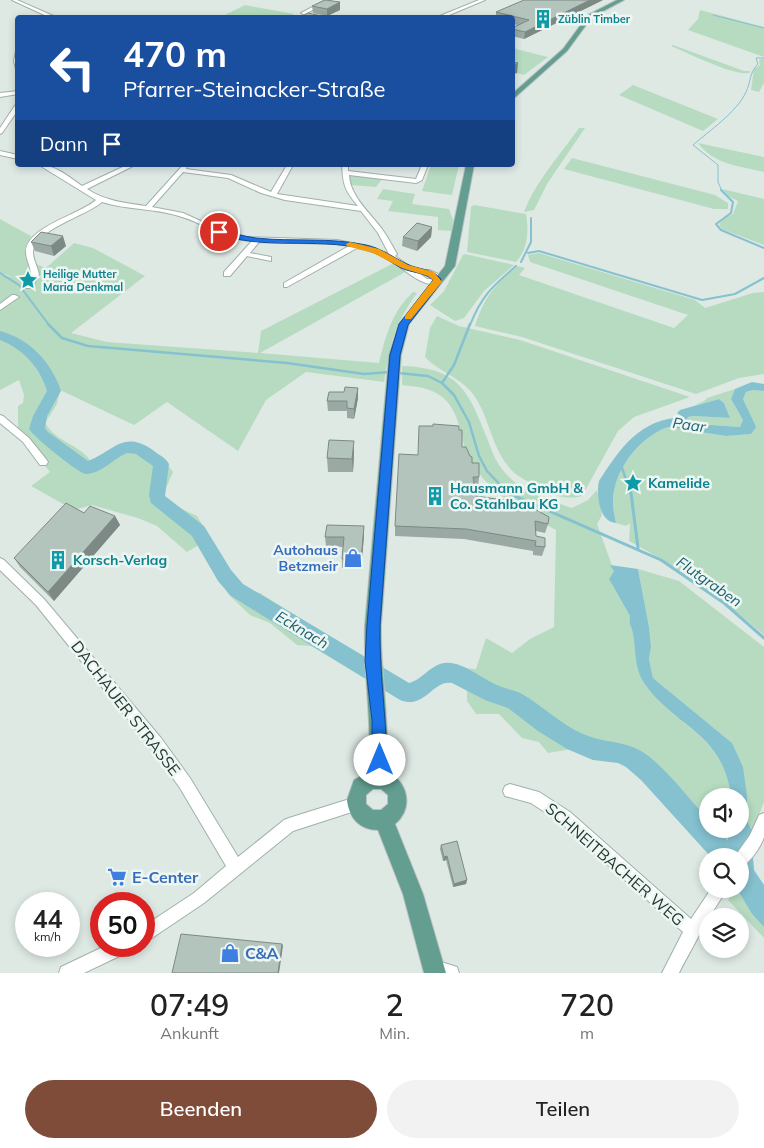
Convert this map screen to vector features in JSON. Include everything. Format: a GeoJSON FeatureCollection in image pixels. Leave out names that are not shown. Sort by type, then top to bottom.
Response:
{"type":"FeatureCollection","features":[{"type":"Feature","properties":{"kind":"main road"},"geometry":{"type":"LineString","coordinates":[[515,95],[571,44],[590,16],[621,0]]}},
{"type":"Feature","properties":{"kind":"main road"},"geometry":{"type":"LineString","coordinates":[[377,778],[380,742],[372,661],[394,364],[404,324],[447,270],[453,258],[470,167]]}},
{"type":"Feature","properties":{"kind":"main road"},"geometry":{"type":"LineString","coordinates":[[377,778],[389,783],[397,798],[393,812],[384,820],[371,821],[364,817],[356,804],[360,788],[365,782],[377,778]]}},
{"type":"Feature","properties":{"kind":"main road"},"geometry":{"type":"LineString","coordinates":[[384,820],[440,971]]}},
{"type":"Feature","properties":{"kind":"street"},"geometry":{"type":"LineString","coordinates":[[14,0],[49,15]]}},
{"type":"Feature","properties":{"kind":"street"},"geometry":{"type":"LineString","coordinates":[[310,15],[304,13],[329,0]]}},
{"type":"Feature","properties":{"kind":"street"},"geometry":{"type":"LineString","coordinates":[[469,0],[481,1]]}},
{"type":"Feature","properties":{"kind":"street"},"geometry":{"type":"LineString","coordinates":[[445,15],[481,1]]}},
{"type":"Feature","properties":{"kind":"street"},"geometry":{"type":"LineString","coordinates":[[0,95],[15,92]]}},
{"type":"Feature","properties":{"kind":"street"},"geometry":{"type":"LineString","coordinates":[[0,132],[15,110]]}},
{"type":"Feature","properties":{"kind":"street"},"geometry":{"type":"LineString","coordinates":[[0,125],[7,123]]}},
{"type":"Feature","properties":{"kind":"street"},"geometry":{"type":"LineString","coordinates":[[0,153],[15,156]]}},
{"type":"Feature","properties":{"kind":"street"},"geometry":{"type":"LineString","coordinates":[[46,167],[101,199],[181,214],[226,234],[257,240],[319,241],[356,245],[391,257],[405,266],[418,277],[429,292]]}},
{"type":"Feature","properties":{"kind":"street"},"geometry":{"type":"LineString","coordinates":[[82,189],[128,167]]}},
{"type":"Feature","properties":{"kind":"street"},"geometry":{"type":"LineString","coordinates":[[148,208],[184,167],[229,176],[273,195],[362,209]]}},
{"type":"Feature","properties":{"kind":"street"},"geometry":{"type":"LineString","coordinates":[[273,195],[289,167]]}},
{"type":"Feature","properties":{"kind":"street"},"geometry":{"type":"LineString","coordinates":[[391,257],[393,254],[388,242],[346,186],[345,169],[416,181],[419,180],[424,167]]}},
{"type":"Feature","properties":{"kind":"street"},"geometry":{"type":"LineString","coordinates":[[29,286],[35,275],[30,248],[34,238],[41,231],[87,212],[101,199]]}},
{"type":"Feature","properties":{"kind":"street"},"geometry":{"type":"LineString","coordinates":[[228,274],[257,240]]}},
{"type":"Feature","properties":{"kind":"street"},"geometry":{"type":"LineString","coordinates":[[287,285],[356,245]]}},
{"type":"Feature","properties":{"kind":"street"},"geometry":{"type":"LineString","coordinates":[[246,254],[268,259]]}},
{"type":"Feature","properties":{"kind":"street"},"geometry":{"type":"LineString","coordinates":[[405,266],[435,276],[437,282],[429,282],[418,277]]}},
{"type":"Feature","properties":{"kind":"street"},"geometry":{"type":"LineString","coordinates":[[426,272],[447,270]]}},
{"type":"Feature","properties":{"kind":"street"},"geometry":{"type":"LineString","coordinates":[[0,308],[15,297]]}},
{"type":"Feature","properties":{"kind":"street"},"geometry":{"type":"LineString","coordinates":[[0,418],[22,436],[43,462]]}},
{"type":"Feature","properties":{"kind":"street","name":"DACHAUER STRASSE"},"geometry":{"type":"LineString","coordinates":[[0,563],[40,602],[156,742],[185,783],[235,867]]}},
{"type":"Feature","properties":{"kind":"street","name":"SCHNEITBACHER WEG"},"geometry":{"type":"LineString","coordinates":[[510,791],[534,797],[565,817],[692,930]]}},
{"type":"Feature","properties":{"kind":"street"},"geometry":{"type":"LineString","coordinates":[[155,928],[200,898],[235,867],[289,825],[356,804]]}},
{"type":"Feature","properties":{"kind":"street"},"geometry":{"type":"LineString","coordinates":[[749,848],[764,820]]}},
{"type":"Feature","properties":{"kind":"street","name":"SCHNEITBACHER WEG"},"geometry":{"type":"LineString","coordinates":[[670,973],[692,930],[714,898]]}},
{"type":"Feature","properties":{"kind":"street"},"geometry":{"type":"LineString","coordinates":[[67,973],[100,957]]}},
{"type":"Feature","properties":{"kind":"green space"},"geometry":{"type":"Polygon","coordinates":[[[245,5],[294,14],[292,15],[225,15],[245,5]]]}},
{"type":"Feature","properties":{"kind":"green space"},"geometry":{"type":"Polygon","coordinates":[[[700,10],[764,27],[764,57],[688,30],[698,19],[700,10]]]}},
{"type":"Feature","properties":{"kind":"green space"},"geometry":{"type":"Polygon","coordinates":[[[673,45],[751,72],[736,72],[724,68],[671,46],[673,45]]]}},
{"type":"Feature","properties":{"kind":"green space"},"geometry":{"type":"Polygon","coordinates":[[[515,49],[548,57],[524,75],[515,73],[515,49]]]}},
{"type":"Feature","properties":{"kind":"green space"},"geometry":{"type":"Polygon","coordinates":[[[764,58],[764,83],[759,92],[751,90],[754,69],[760,65],[759,60],[764,58]]]}},
{"type":"Feature","properties":{"kind":"green space"},"geometry":{"type":"Polygon","coordinates":[[[633,85],[718,119],[703,131],[619,95],[633,85]]]}},
{"type":"Feature","properties":{"kind":"green space"},"geometry":{"type":"Polygon","coordinates":[[[579,128],[585,128],[547,184],[534,210],[524,212],[542,179],[579,128]]]}},
{"type":"Feature","properties":{"kind":"green space"},"geometry":{"type":"Polygon","coordinates":[[[698,143],[764,157],[764,172],[728,164],[712,156],[698,143]]]}},
{"type":"Feature","properties":{"kind":"green space"},"geometry":{"type":"Polygon","coordinates":[[[572,158],[715,195],[728,203],[728,209],[714,209],[564,169],[572,158]]]}},
{"type":"Feature","properties":{"kind":"green space"},"geometry":{"type":"Polygon","coordinates":[[[430,167],[459,167],[452,195],[422,191],[430,167]]]}},
{"type":"Feature","properties":{"kind":"green space"},"geometry":{"type":"Polygon","coordinates":[[[352,175],[382,179],[376,187],[350,185],[349,177],[352,175]]]}},
{"type":"Feature","properties":{"kind":"green space"},"geometry":{"type":"Polygon","coordinates":[[[383,189],[415,194],[412,204],[449,209],[453,220],[452,231],[438,230],[438,217],[388,211],[393,201],[377,199],[383,189]]]}},
{"type":"Feature","properties":{"kind":"green space"},"geometry":{"type":"Polygon","coordinates":[[[722,189],[764,199],[764,245],[722,229],[719,224],[723,219],[733,214],[738,201],[728,196],[722,189]]]}},
{"type":"Feature","properties":{"kind":"green space"},"geometry":{"type":"Polygon","coordinates":[[[474,205],[526,214],[527,240],[516,262],[467,252],[471,207],[474,205]]]}},
{"type":"Feature","properties":{"kind":"green space"},"geometry":{"type":"Polygon","coordinates":[[[0,219],[31,236],[28,248],[31,266],[26,278],[29,282],[38,270],[36,264],[46,268],[74,243],[93,248],[145,276],[71,333],[107,342],[258,353],[261,331],[394,263],[407,271],[260,353],[379,363],[390,325],[406,299],[413,292],[417,293],[409,304],[394,335],[384,382],[306,372],[266,400],[238,451],[167,402],[134,425],[60,390],[57,404],[45,423],[56,436],[82,452],[91,462],[126,442],[146,450],[164,461],[173,472],[163,495],[167,502],[197,516],[242,590],[260,593],[363,658],[364,678],[311,646],[297,645],[270,623],[250,615],[228,594],[202,543],[187,552],[157,526],[138,518],[92,505],[74,510],[31,486],[50,472],[18,431],[18,406],[23,403],[24,395],[19,380],[0,390],[0,310],[10,302],[0,305],[0,275],[13,277],[0,273],[0,219]]]}},
{"type":"Feature","properties":{"kind":"green space"},"geometry":{"type":"Polygon","coordinates":[[[539,253],[695,300],[705,308],[753,293],[764,292],[764,374],[739,378],[696,394],[522,337],[475,326],[482,307],[496,286],[518,266],[525,268],[519,275],[674,328],[688,315],[530,262],[528,255],[539,253]]]}},
{"type":"Feature","properties":{"kind":"green space"},"geometry":{"type":"Polygon","coordinates":[[[465,254],[514,265],[484,291],[464,318],[455,321],[430,305],[444,291],[465,254]]]}},
{"type":"Feature","properties":{"kind":"green space"},"geometry":{"type":"Polygon","coordinates":[[[437,316],[459,326],[520,340],[690,397],[634,417],[618,431],[582,496],[571,498],[557,495],[524,479],[511,470],[502,458],[483,412],[473,394],[462,383],[425,357],[430,328],[437,316]]]}},
{"type":"Feature","properties":{"kind":"green space"},"geometry":{"type":"Polygon","coordinates":[[[402,366],[437,371],[459,385],[474,407],[493,454],[500,466],[516,484],[534,494],[572,508],[588,500],[597,490],[602,515],[597,524],[614,571],[609,579],[630,616],[629,621],[641,677],[656,698],[669,711],[708,744],[718,758],[726,775],[729,788],[699,788],[699,834],[620,757],[605,753],[599,758],[589,756],[577,748],[548,753],[539,742],[522,738],[499,714],[476,714],[467,701],[467,685],[455,679],[439,678],[424,692],[412,697],[402,695],[386,686],[386,676],[410,690],[415,689],[429,675],[445,667],[476,669],[486,638],[512,653],[530,639],[554,627],[556,530],[520,509],[498,493],[479,473],[468,458],[457,420],[448,402],[434,392],[414,386],[402,385],[402,366]]]}},
{"type":"Feature","properties":{"kind":"green space"},"geometry":{"type":"Polygon","coordinates":[[[735,389],[731,399],[743,420],[740,427],[697,424],[687,420],[688,417],[693,416],[730,418],[724,403],[719,399],[693,406],[707,398],[735,389]]]}},
{"type":"Feature","properties":{"kind":"green space"},"geometry":{"type":"Polygon","coordinates":[[[753,390],[764,391],[764,635],[699,584],[665,561],[629,541],[630,523],[626,526],[616,523],[613,506],[614,492],[622,468],[637,448],[657,432],[667,427],[726,436],[750,434],[747,407],[743,399],[746,392],[753,390]]]}},
{"type":"Feature","properties":{"kind":"green space"},"geometry":{"type":"Polygon","coordinates":[[[638,569],[679,581],[764,647],[764,802],[749,837],[749,788],[740,788],[732,743],[653,678],[649,659],[651,646],[649,627],[638,569]]]}},
{"type":"Feature","properties":{"kind":"green space"},"geometry":{"type":"Polygon","coordinates":[[[703,838],[735,838],[736,844],[740,838],[748,838],[737,848],[713,848],[703,838]]]}},
{"type":"Feature","properties":{"kind":"green space"},"geometry":{"type":"Polygon","coordinates":[[[729,898],[742,898],[748,908],[736,908],[728,900],[729,898]]]}},
{"type":"Feature","properties":{"kind":"green space"},"geometry":{"type":"Polygon","coordinates":[[[749,909],[764,927],[764,938],[749,922],[749,909]]]}},
{"type":"Feature","properties":{"kind":"water","name":"Paar"},"geometry":{"type":"Polygon","coordinates":[[[752,382],[764,384],[764,391],[753,390],[746,392],[743,399],[756,427],[751,434],[726,436],[668,427],[657,432],[638,447],[622,468],[614,492],[613,506],[616,523],[606,518],[600,507],[599,481],[615,457],[633,437],[655,423],[683,417],[677,413],[680,410],[719,399],[724,403],[730,418],[693,416],[688,417],[687,420],[697,424],[740,427],[743,420],[731,399],[735,389],[752,382]]]}},
{"type":"Feature","properties":{"kind":"water"},"geometry":{"type":"Polygon","coordinates":[[[610,565],[638,569],[649,627],[651,646],[649,659],[653,678],[732,743],[743,767],[746,788],[729,788],[726,774],[718,757],[708,744],[656,698],[644,683],[637,665],[633,634],[629,621],[630,616],[609,579],[614,571],[610,565]]]}},
{"type":"Feature","properties":{"kind":"water"},"geometry":{"type":"Polygon","coordinates":[[[735,838],[743,838],[736,844],[735,838]]]}},
{"type":"Feature","properties":{"kind":"water"},"geometry":{"type":"Polygon","coordinates":[[[749,875],[764,896],[764,927],[752,914],[742,898],[749,898],[749,875]]]}},
{"type":"Feature","properties":{"kind":"building"},"geometry":{"type":"Polygon","coordinates":[[[325,0],[340,2],[327,9],[312,6],[325,0]]]}},
{"type":"Feature","properties":{"kind":"building","name":"Züblin Timber"},"geometry":{"type":"Polygon","coordinates":[[[524,0],[590,0],[525,32],[515,30],[515,27],[529,20],[515,17],[515,15],[496,12],[524,0]]]}},
{"type":"Feature","properties":{"kind":"building"},"geometry":{"type":"Polygon","coordinates":[[[417,223],[432,227],[418,241],[403,237],[417,223]]]}},
{"type":"Feature","properties":{"kind":"building"},"geometry":{"type":"Polygon","coordinates":[[[41,232],[63,236],[51,246],[31,242],[41,232]]]}},
{"type":"Feature","properties":{"kind":"building"},"geometry":{"type":"Polygon","coordinates":[[[345,387],[358,388],[354,409],[347,408],[347,401],[327,401],[329,392],[344,392],[345,387]]]}},
{"type":"Feature","properties":{"kind":"building","name":"Hausmann GmbH & Co. Stahlbau KG"},"geometry":{"type":"Polygon","coordinates":[[[433,424],[459,426],[459,430],[462,430],[462,447],[466,447],[472,457],[472,463],[479,463],[479,477],[473,477],[476,496],[524,503],[549,517],[548,524],[535,521],[536,536],[545,538],[545,547],[535,546],[536,541],[466,529],[395,526],[399,454],[418,455],[419,426],[433,426],[433,424]]]}},
{"type":"Feature","properties":{"kind":"building"},"geometry":{"type":"Polygon","coordinates":[[[329,440],[354,441],[352,459],[327,458],[329,440]]]}},
{"type":"Feature","properties":{"kind":"building","name":"Korsch-Verlag"},"geometry":{"type":"Polygon","coordinates":[[[66,503],[84,513],[90,506],[115,516],[48,592],[14,558],[66,503]]]}},
{"type":"Feature","properties":{"kind":"building"},"geometry":{"type":"Polygon","coordinates":[[[327,525],[364,526],[361,560],[342,559],[344,537],[325,537],[327,525]]]}},
{"type":"Feature","properties":{"kind":"building"},"geometry":{"type":"Polygon","coordinates":[[[457,841],[467,880],[454,884],[447,856],[444,857],[441,845],[457,841]]]}},
{"type":"Feature","properties":{"kind":"building","name":"C&A"},"geometry":{"type":"Polygon","coordinates":[[[181,934],[282,944],[278,973],[172,973],[181,934]]]}},
{"type":"Feature","properties":{"kind":"waterway"},"geometry":{"type":"LineString","coordinates":[[713,15],[764,28]]}},
{"type":"Feature","properties":{"kind":"waterway"},"geometry":{"type":"LineString","coordinates":[[722,191],[718,182],[718,165],[693,145],[736,107],[746,92],[752,74],[758,64],[756,58],[764,58]]}},
{"type":"Feature","properties":{"kind":"waterway"},"geometry":{"type":"LineString","coordinates":[[722,191],[733,202],[731,213],[716,224],[721,230],[764,248]]}},
{"type":"Feature","properties":{"kind":"waterway"},"geometry":{"type":"LineString","coordinates":[[521,262],[531,242],[531,218]]}},
{"type":"Feature","properties":{"kind":"waterway"},"geometry":{"type":"LineString","coordinates":[[528,253],[539,251],[702,300],[735,294],[764,278]]}},
{"type":"Feature","properties":{"kind":"waterway"},"geometry":{"type":"LineString","coordinates":[[470,325],[479,306],[489,292],[516,266]]}},
{"type":"Feature","properties":{"kind":"waterway"},"geometry":{"type":"LineString","coordinates":[[0,273],[19,285],[49,325]]}},
{"type":"Feature","properties":{"kind":"waterway"},"geometry":{"type":"LineString","coordinates":[[442,383],[454,365],[470,324]]}},
{"type":"Feature","properties":{"kind":"waterway"},"geometry":{"type":"LineString","coordinates":[[49,325],[62,338],[88,346],[287,363],[364,374],[390,372]]}},
{"type":"Feature","properties":{"kind":"waterway","name":"Ecknach"},"geometry":{"type":"LineString","coordinates":[[0,335],[18,343],[34,356],[51,381],[54,391],[40,416],[37,429],[43,436],[49,442],[79,461],[85,468],[100,463],[125,447],[141,450],[161,464],[157,499],[189,522],[198,531],[225,576],[237,590],[407,693],[417,691],[433,678],[445,672],[455,674],[492,693],[515,701],[545,724],[575,742],[593,749],[619,752],[634,759],[649,772],[719,848]]}},
{"type":"Feature","properties":{"kind":"waterway"},"geometry":{"type":"LineString","coordinates":[[398,373],[428,376],[442,383]]}},
{"type":"Feature","properties":{"kind":"waterway"},"geometry":{"type":"LineString","coordinates":[[442,383],[454,395],[469,422],[479,456],[487,471],[508,493]]}},
{"type":"Feature","properties":{"kind":"waterway"},"geometry":{"type":"LineString","coordinates":[[621,465],[631,494]]}},
{"type":"Feature","properties":{"kind":"waterway","name":"Flutgraben"},"geometry":{"type":"LineString","coordinates":[[508,493],[661,560],[724,603],[764,638]]}},
{"type":"Feature","properties":{"kind":"waterway"},"geometry":{"type":"LineString","coordinates":[[631,493],[638,548]]}},
{"type":"Feature","properties":{"kind":"waterway","name":"Ecknach"},"geometry":{"type":"LineString","coordinates":[[740,838],[742,874],[764,907]]}},
{"type":"Feature","properties":{"kind":"slow traffic"},"geometry":{"type":"LineString","coordinates":[[350,244],[366,247],[391,257],[405,266],[435,276],[437,282],[408,318]]}},
{"type":"Feature","properties":{"kind":"place","name":"Züblin Timber"},"geometry":{"type":"Point","coordinates":[543,19]}},
{"type":"Feature","properties":{"kind":"place","name":"Heilige Mutter Maria Denkmal"},"geometry":{"type":"Point","coordinates":[28,280]}},
{"type":"Feature","properties":{"kind":"place","name":"Kamelide"},"geometry":{"type":"Point","coordinates":[633,483]}},
{"type":"Feature","properties":{"kind":"place","name":"Hausmann GmbH & Co. Stahlbau KG"},"geometry":{"type":"Point","coordinates":[435,496]}},
{"type":"Feature","properties":{"kind":"place","name":"Autohaus Betzmeir"},"geometry":{"type":"Point","coordinates":[353,558]}},
{"type":"Feature","properties":{"kind":"place","name":"Korsch-Verlag"},"geometry":{"type":"Point","coordinates":[58,560]}},
{"type":"Feature","properties":{"kind":"place","name":"E-Center"},"geometry":{"type":"Point","coordinates":[117,877]}},
{"type":"Feature","properties":{"kind":"place","name":"C&A"},"geometry":{"type":"Point","coordinates":[230,953]}},
{"type":"Feature","properties":{"kind":"route"},"geometry":{"type":"LineString","coordinates":[[219,232],[243,239],[337,242],[366,247],[389,256],[405,266],[431,274],[437,279],[437,282],[411,312],[404,324],[400,332],[395,355],[373,625],[372,661],[379,720],[380,760]]}}]}
